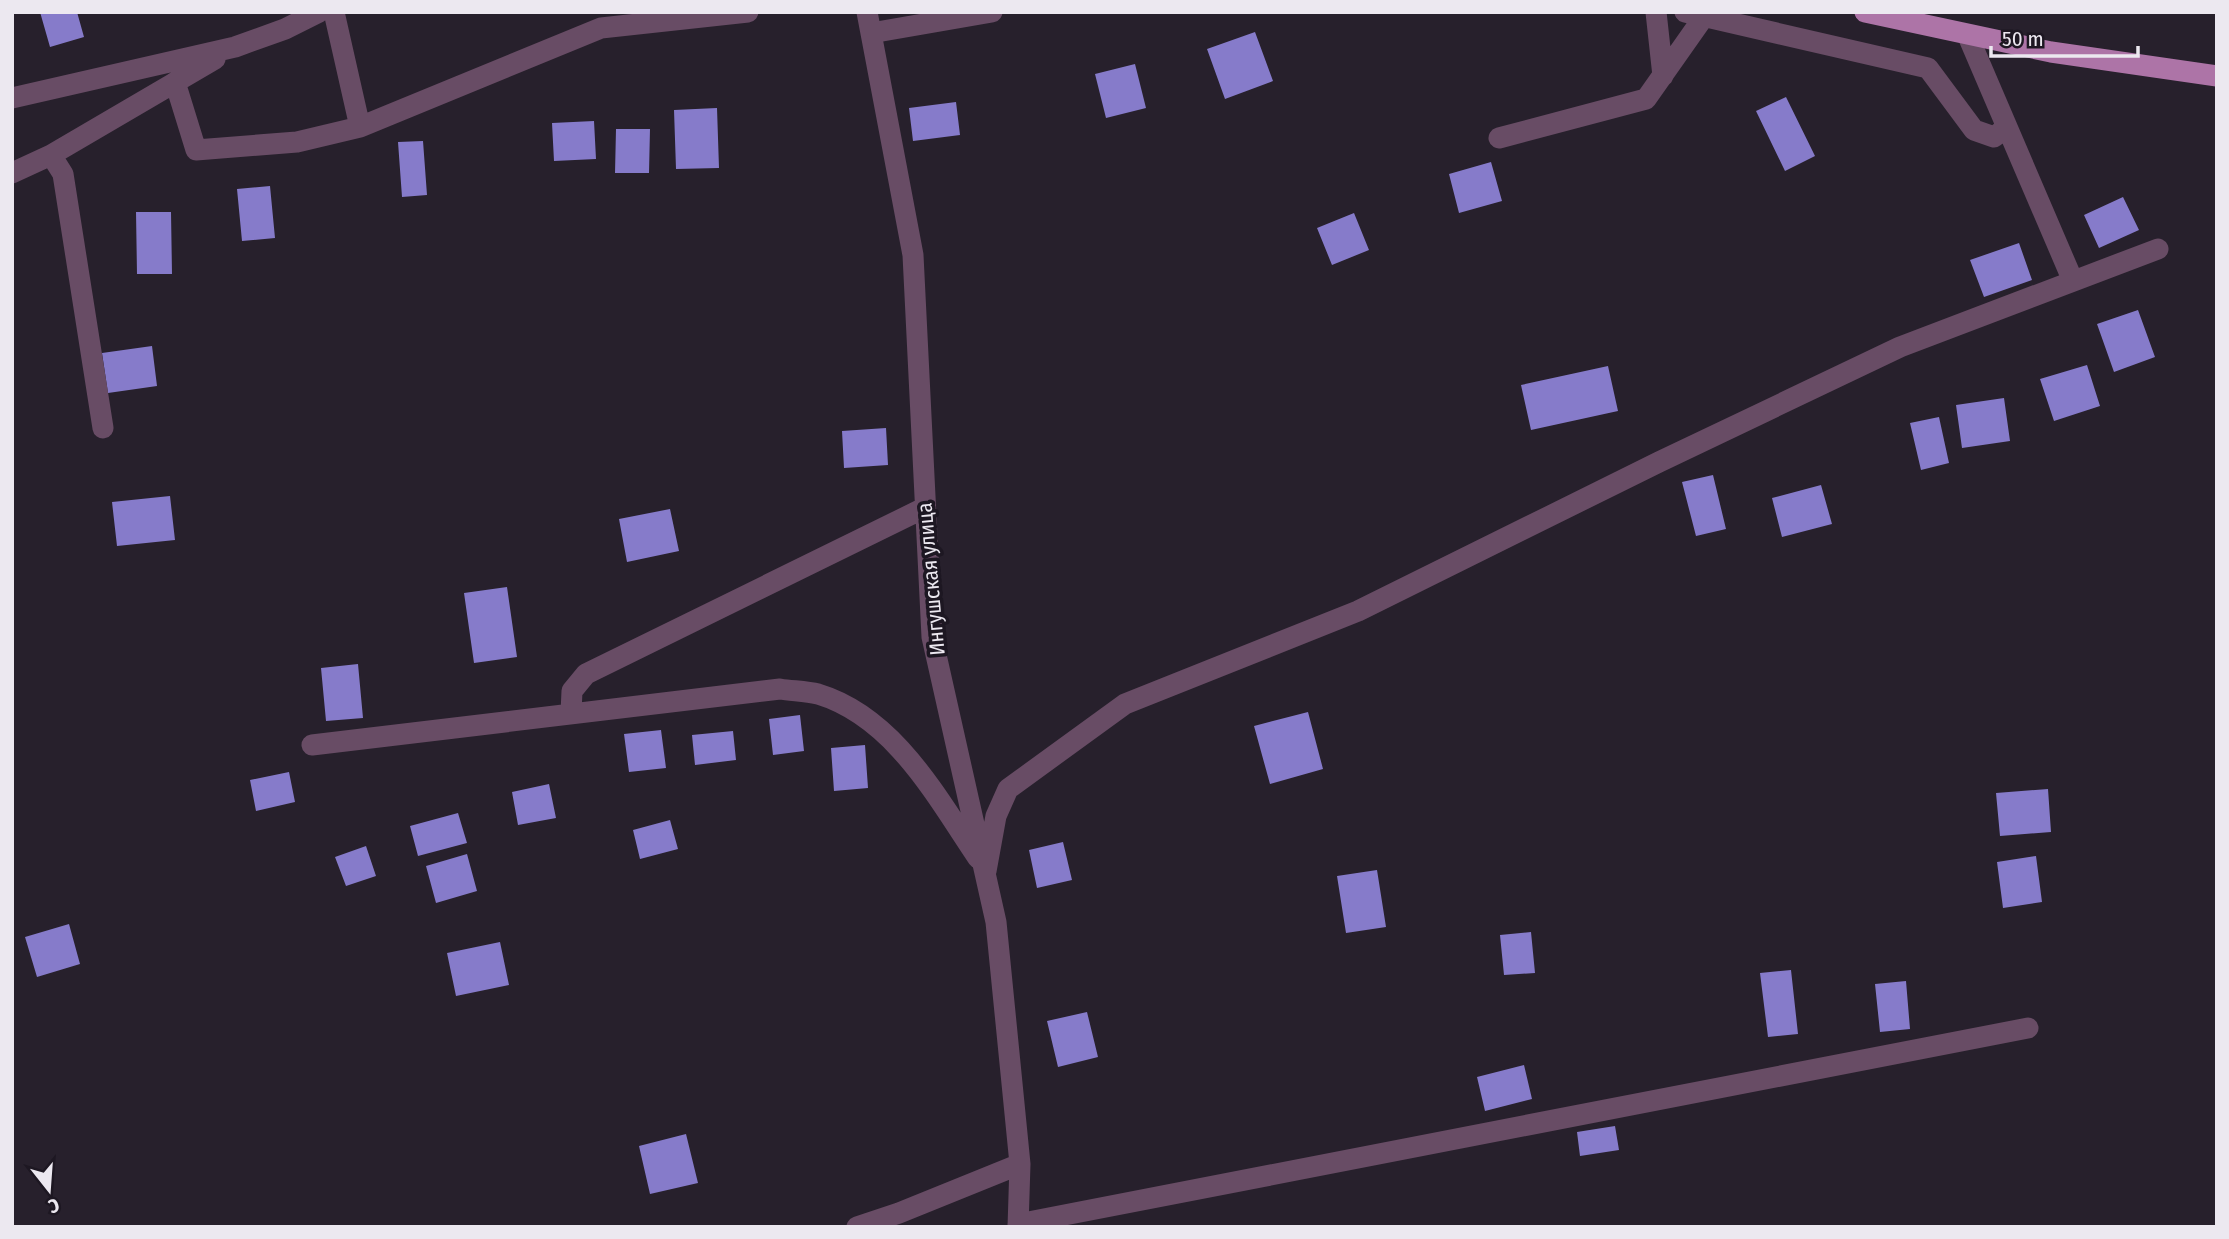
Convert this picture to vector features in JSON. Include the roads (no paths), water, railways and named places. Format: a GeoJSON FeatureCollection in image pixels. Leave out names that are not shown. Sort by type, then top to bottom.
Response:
{"type":"FeatureCollection","features":[{"type":"Feature","properties":{"kind":"main road"},"geometry":{"type":"LineString","coordinates":[[1865,12],[2051,52],[2217,76]]}},
{"type":"Feature","properties":{"kind":"street"},"geometry":{"type":"LineString","coordinates":[[12,98],[235,47],[285,29],[319,12]]}},
{"type":"Feature","properties":{"kind":"street"},"geometry":{"type":"LineString","coordinates":[[334,12],[360,127]]}},
{"type":"Feature","properties":{"kind":"street"},"geometry":{"type":"LineString","coordinates":[[175,82],[196,150],[297,142],[360,127],[601,28],[748,12]]}},
{"type":"Feature","properties":{"kind":"street"},"geometry":{"type":"LineString","coordinates":[[869,23],[992,12]]}},
{"type":"Feature","properties":{"kind":"street"},"geometry":{"type":"LineString","coordinates":[[1656,12],[1663,76]]}},
{"type":"Feature","properties":{"kind":"street"},"geometry":{"type":"LineString","coordinates":[[1499,138],[1646,99],[1663,76],[1694,15],[1928,68],[1975,130],[1994,137],[2007,127]]}},
{"type":"Feature","properties":{"kind":"street","name":"Ингушская улица"},"geometry":{"type":"LineString","coordinates":[[869,23],[913,254],[932,637],[996,922],[1020,1164],[1018,1225]]}},
{"type":"Feature","properties":{"kind":"street"},"geometry":{"type":"LineString","coordinates":[[1968,36],[2073,281]]}},
{"type":"Feature","properties":{"kind":"street"},"geometry":{"type":"LineString","coordinates":[[12,173],[51,155],[235,47]]}},
{"type":"Feature","properties":{"kind":"street"},"geometry":{"type":"LineString","coordinates":[[51,155],[63,174],[103,428]]}},
{"type":"Feature","properties":{"kind":"street"},"geometry":{"type":"LineString","coordinates":[[986,871],[996,816],[1008,789],[1125,704],[1358,611],[1658,462],[1900,347],[2158,249]]}},
{"type":"Feature","properties":{"kind":"street"},"geometry":{"type":"LineString","coordinates":[[571,713],[572,691],[586,674],[924,508]]}},
{"type":"Feature","properties":{"kind":"street"},"geometry":{"type":"LineString","coordinates":[[312,745],[780,690],[816,694],[844,704],[870,722],[897,747],[928,783],[986,871]]}},
{"type":"Feature","properties":{"kind":"street"},"geometry":{"type":"LineString","coordinates":[[1018,1225],[2028,1028]]}},
{"type":"Feature","properties":{"kind":"street"},"geometry":{"type":"LineString","coordinates":[[857,1227],[900,1213],[1020,1164]]}}]}
